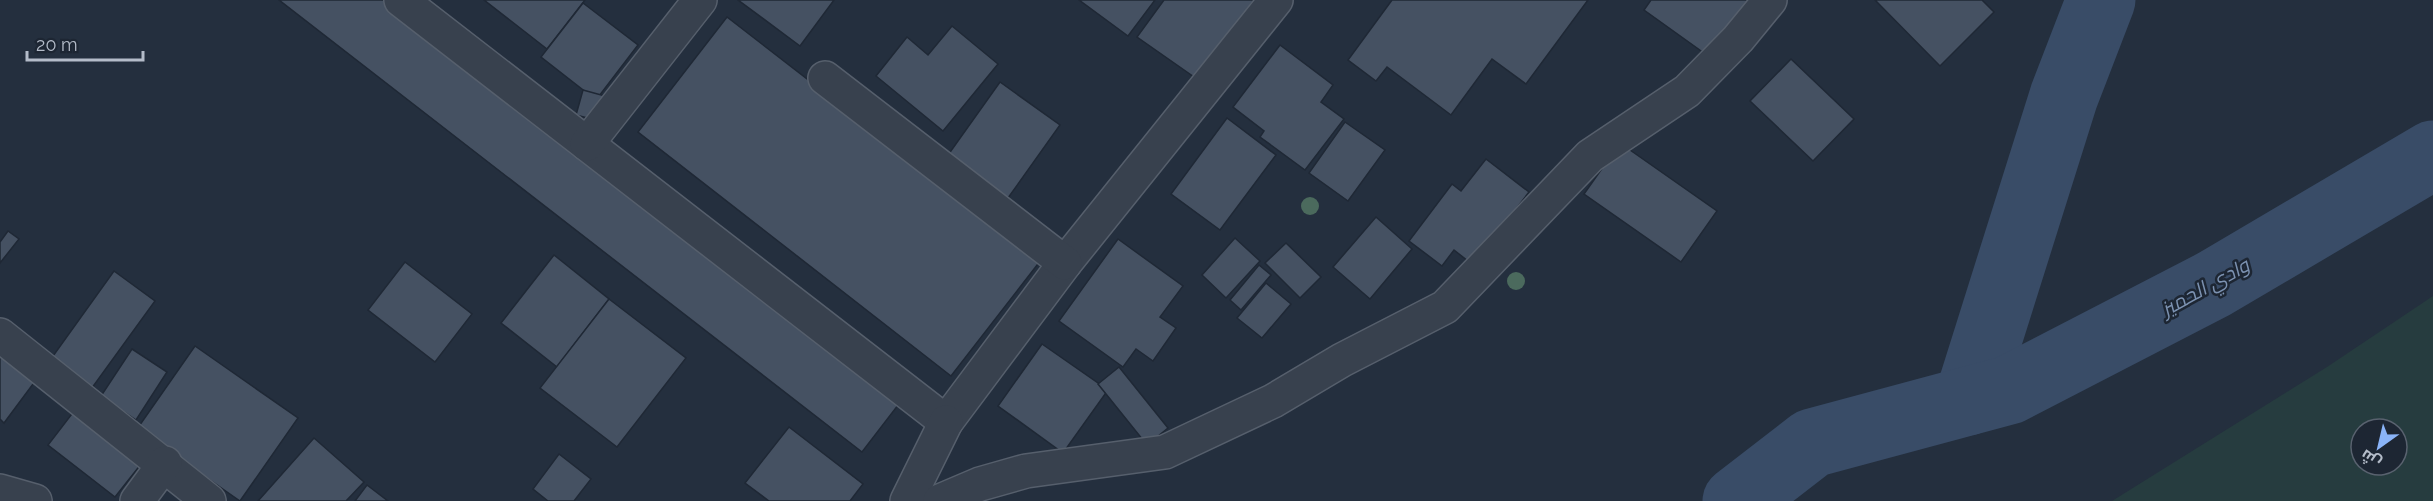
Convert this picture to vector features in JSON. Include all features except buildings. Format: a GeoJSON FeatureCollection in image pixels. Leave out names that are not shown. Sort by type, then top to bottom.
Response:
{"type":"FeatureCollection","features":[{"type":"Feature","properties":{"kind":"street"},"geometry":{"type":"LineString","coordinates":[[401,0],[435,10],[587,144],[946,422]]}},
{"type":"Feature","properties":{"kind":"street"},"geometry":{"type":"LineString","coordinates":[[587,144],[700,0]]}},
{"type":"Feature","properties":{"kind":"street"},"geometry":{"type":"LineString","coordinates":[[907,501],[946,422],[1065,263],[1276,0]]}},
{"type":"Feature","properties":{"kind":"street"},"geometry":{"type":"LineString","coordinates":[[940,501],[980,484],[1026,471],[1165,452],[1273,401],[1342,360],[1445,306],[1590,156],[1687,91],[1738,39],[1770,0]]}},
{"type":"Feature","properties":{"kind":"street"},"geometry":{"type":"LineString","coordinates":[[825,78],[1065,263]]}},
{"type":"Feature","properties":{"kind":"street"},"geometry":{"type":"LineString","coordinates":[[0,335],[209,501]]}},
{"type":"Feature","properties":{"kind":"street"},"geometry":{"type":"LineString","coordinates":[[137,501],[165,464]]}},
{"type":"Feature","properties":{"kind":"street"},"geometry":{"type":"LineString","coordinates":[[0,491],[35,501]]}},
{"type":"Feature","properties":{"kind":"green space"},"geometry":{"type":"Polygon","coordinates":[[[2433,296],[2433,501],[2112,501],[2327,367],[2433,296]]]}},
{"type":"Feature","properties":{"kind":"waterway","name":"وادي الحميز"},"geometry":{"type":"LineString","coordinates":[[1968,401],[2064,96],[2101,0]]}},
{"type":"Feature","properties":{"kind":"waterway","name":"وادي الحميز"},"geometry":{"type":"LineString","coordinates":[[1737,501],[1812,443],[2009,390],[2214,284],[2433,155]]}}]}
